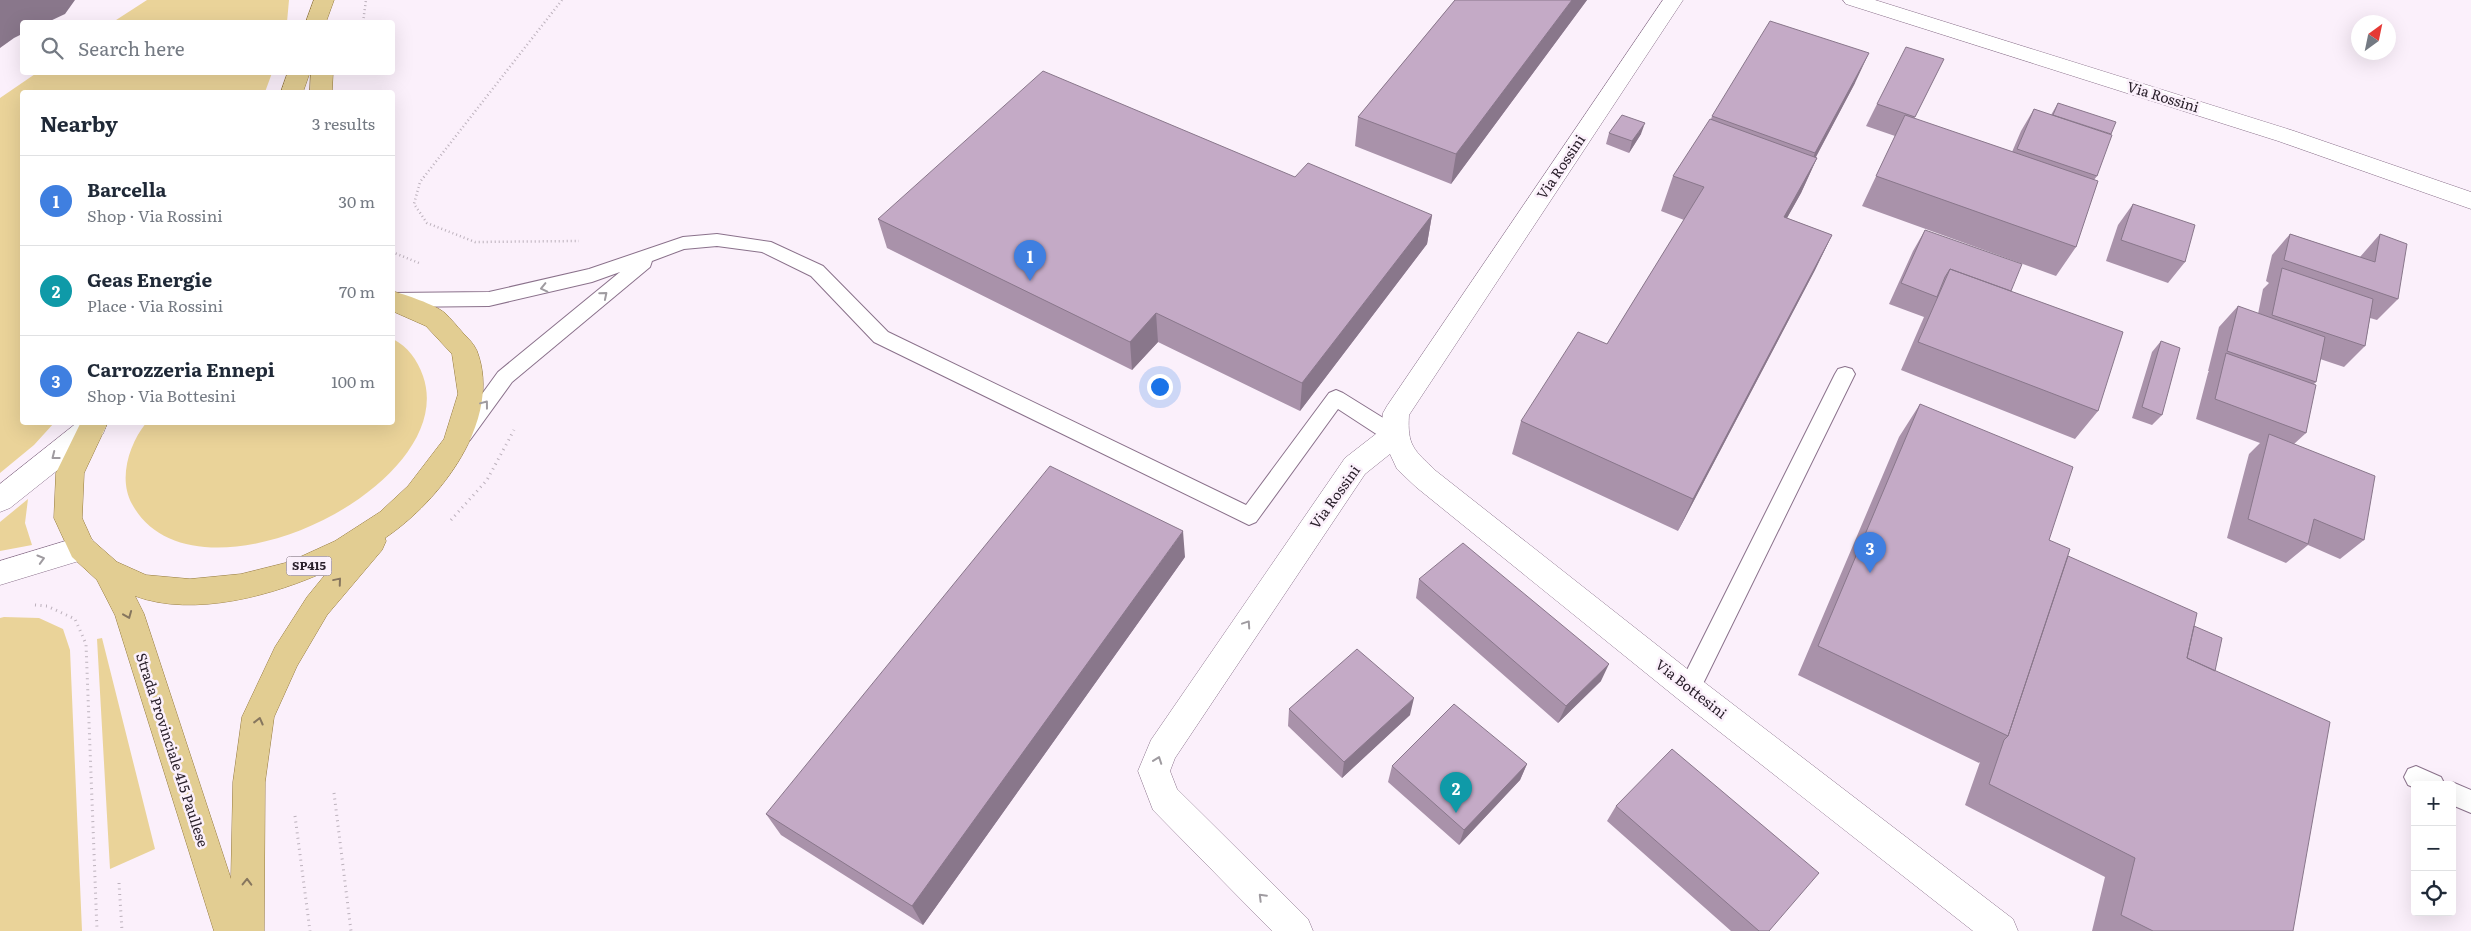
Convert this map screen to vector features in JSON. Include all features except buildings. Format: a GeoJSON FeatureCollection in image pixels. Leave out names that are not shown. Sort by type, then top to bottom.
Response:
{"type":"FeatureCollection","features":[{"type":"Feature","properties":{"kind":"main road"},"geometry":{"type":"LineString","coordinates":[[317,20],[325,0]]}},
{"type":"Feature","properties":{"kind":"main road"},"geometry":{"type":"LineString","coordinates":[[325,0],[325,20]]}},
{"type":"Feature","properties":{"kind":"main road"},"geometry":{"type":"LineString","coordinates":[[293,90],[298,75]]}},
{"type":"Feature","properties":{"kind":"main road"},"geometry":{"type":"LineString","coordinates":[[321,90],[322,75]]}},
{"type":"Feature","properties":{"kind":"main road","name":"Strada Provinciale 415 Paullese"},"geometry":{"type":"LineString","coordinates":[[247,931],[249,782],[258,718],[286,657],[318,606],[390,520],[418,494],[456,443],[471,394],[464,351],[435,319],[395,301]]}},
{"type":"Feature","properties":{"kind":"main road","name":"Strada Provinciale 415 Paullese"},"geometry":{"type":"LineString","coordinates":[[94,425],[70,473],[68,518],[82,548],[106,572],[129,614],[230,931]]}},
{"type":"Feature","properties":{"kind":"main road","name":"Strada Provinciale 415 Paullese"},"geometry":{"type":"LineString","coordinates":[[106,572],[144,587],[153,588],[190,592],[241,587],[302,569],[345,550],[390,520]]}},
{"type":"Feature","properties":{"kind":"street","name":"Via Rossini"},"geometry":{"type":"LineString","coordinates":[[1296,931],[1164,799],[1154,771],[1162,750],[1355,466],[1394,434],[1396,413],[1673,0]]}},
{"type":"Feature","properties":{"kind":"street","name":"Via Rossini"},"geometry":{"type":"LineString","coordinates":[[1853,0],[2286,136],[2471,201]]}},
{"type":"Feature","properties":{"kind":"street"},"geometry":{"type":"LineString","coordinates":[[0,500],[93,425]]}},
{"type":"Feature","properties":{"kind":"street","name":"Via Bottesini"},"geometry":{"type":"LineString","coordinates":[[1394,434],[1407,461],[1426,480],[1689,689],[2001,931]]}},
{"type":"Feature","properties":{"kind":"street"},"geometry":{"type":"LineString","coordinates":[[0,573],[82,548]]}},
{"type":"Feature","properties":{"kind":"lane"},"geometry":{"type":"LineString","coordinates":[[395,300],[489,299],[592,276],[683,243],[717,240],[765,246],[817,271],[881,337],[1249,516],[1336,398],[1394,434]]}},
{"type":"Feature","properties":{"kind":"lane"},"geometry":{"type":"LineString","coordinates":[[456,443],[505,377],[657,251]]}},
{"type":"Feature","properties":{"kind":"lane"},"geometry":{"type":"LineString","coordinates":[[1689,689],[1845,374]]}},
{"type":"Feature","properties":{"kind":"lane"},"geometry":{"type":"LineString","coordinates":[[2456,795],[2471,802]]}},
{"type":"Feature","properties":{"kind":"path"},"geometry":{"type":"LineString","coordinates":[[363,20],[366,0]]}},
{"type":"Feature","properties":{"kind":"path"},"geometry":{"type":"LineString","coordinates":[[562,0],[420,182],[414,204],[427,223],[476,242],[587,241]]}},
{"type":"Feature","properties":{"kind":"path"},"geometry":{"type":"LineString","coordinates":[[445,525],[487,480],[516,426]]}},
{"type":"Feature","properties":{"kind":"path"},"geometry":{"type":"LineString","coordinates":[[28,605],[48,606],[75,619],[86,644],[97,931]]}},
{"type":"Feature","properties":{"kind":"path"},"geometry":{"type":"LineString","coordinates":[[334,793],[351,931]]}},
{"type":"Feature","properties":{"kind":"path"},"geometry":{"type":"LineString","coordinates":[[294,808],[310,931]]}},
{"type":"Feature","properties":{"kind":"path"},"geometry":{"type":"LineString","coordinates":[[119,883],[122,931]]}},
{"type":"Feature","properties":{"kind":"shaded area"},"geometry":{"type":"Polygon","coordinates":[[[147,0],[289,0],[287,20],[116,20],[147,0]]]}},
{"type":"Feature","properties":{"kind":"shaded area"},"geometry":{"type":"Polygon","coordinates":[[[34,75],[271,75],[266,90],[20,90],[20,425],[52,425],[34,445],[0,473],[0,98],[34,75]]]}},
{"type":"Feature","properties":{"kind":"shaded area"},"geometry":{"type":"Polygon","coordinates":[[[395,340],[408,350],[415,359],[423,376],[424,418],[403,459],[364,495],[315,524],[261,542],[209,547],[164,535],[132,504],[128,494],[126,484],[127,462],[140,431],[144,425],[395,425],[395,340]]]}},
{"type":"Feature","properties":{"kind":"shaded area"},"geometry":{"type":"Polygon","coordinates":[[[28,499],[25,523],[32,545],[0,551],[0,522],[28,499]]]}},
{"type":"Feature","properties":{"kind":"shaded area"},"geometry":{"type":"Polygon","coordinates":[[[0,618],[39,618],[63,629],[70,650],[82,931],[0,931],[0,618]]]}},
{"type":"Feature","properties":{"kind":"shaded area"},"geometry":{"type":"Polygon","coordinates":[[[102,638],[155,849],[110,869],[97,639],[102,638]]]}},
{"type":"Feature","properties":{"kind":"place","name":"Barcella"},"geometry":{"type":"Point","coordinates":[1030,281]}},
{"type":"Feature","properties":{"kind":"place","name":"Carrozzeria Ennepi"},"geometry":{"type":"Point","coordinates":[1870,573]}},
{"type":"Feature","properties":{"kind":"place","name":"Geas Energie"},"geometry":{"type":"Point","coordinates":[1456,813]}}]}
